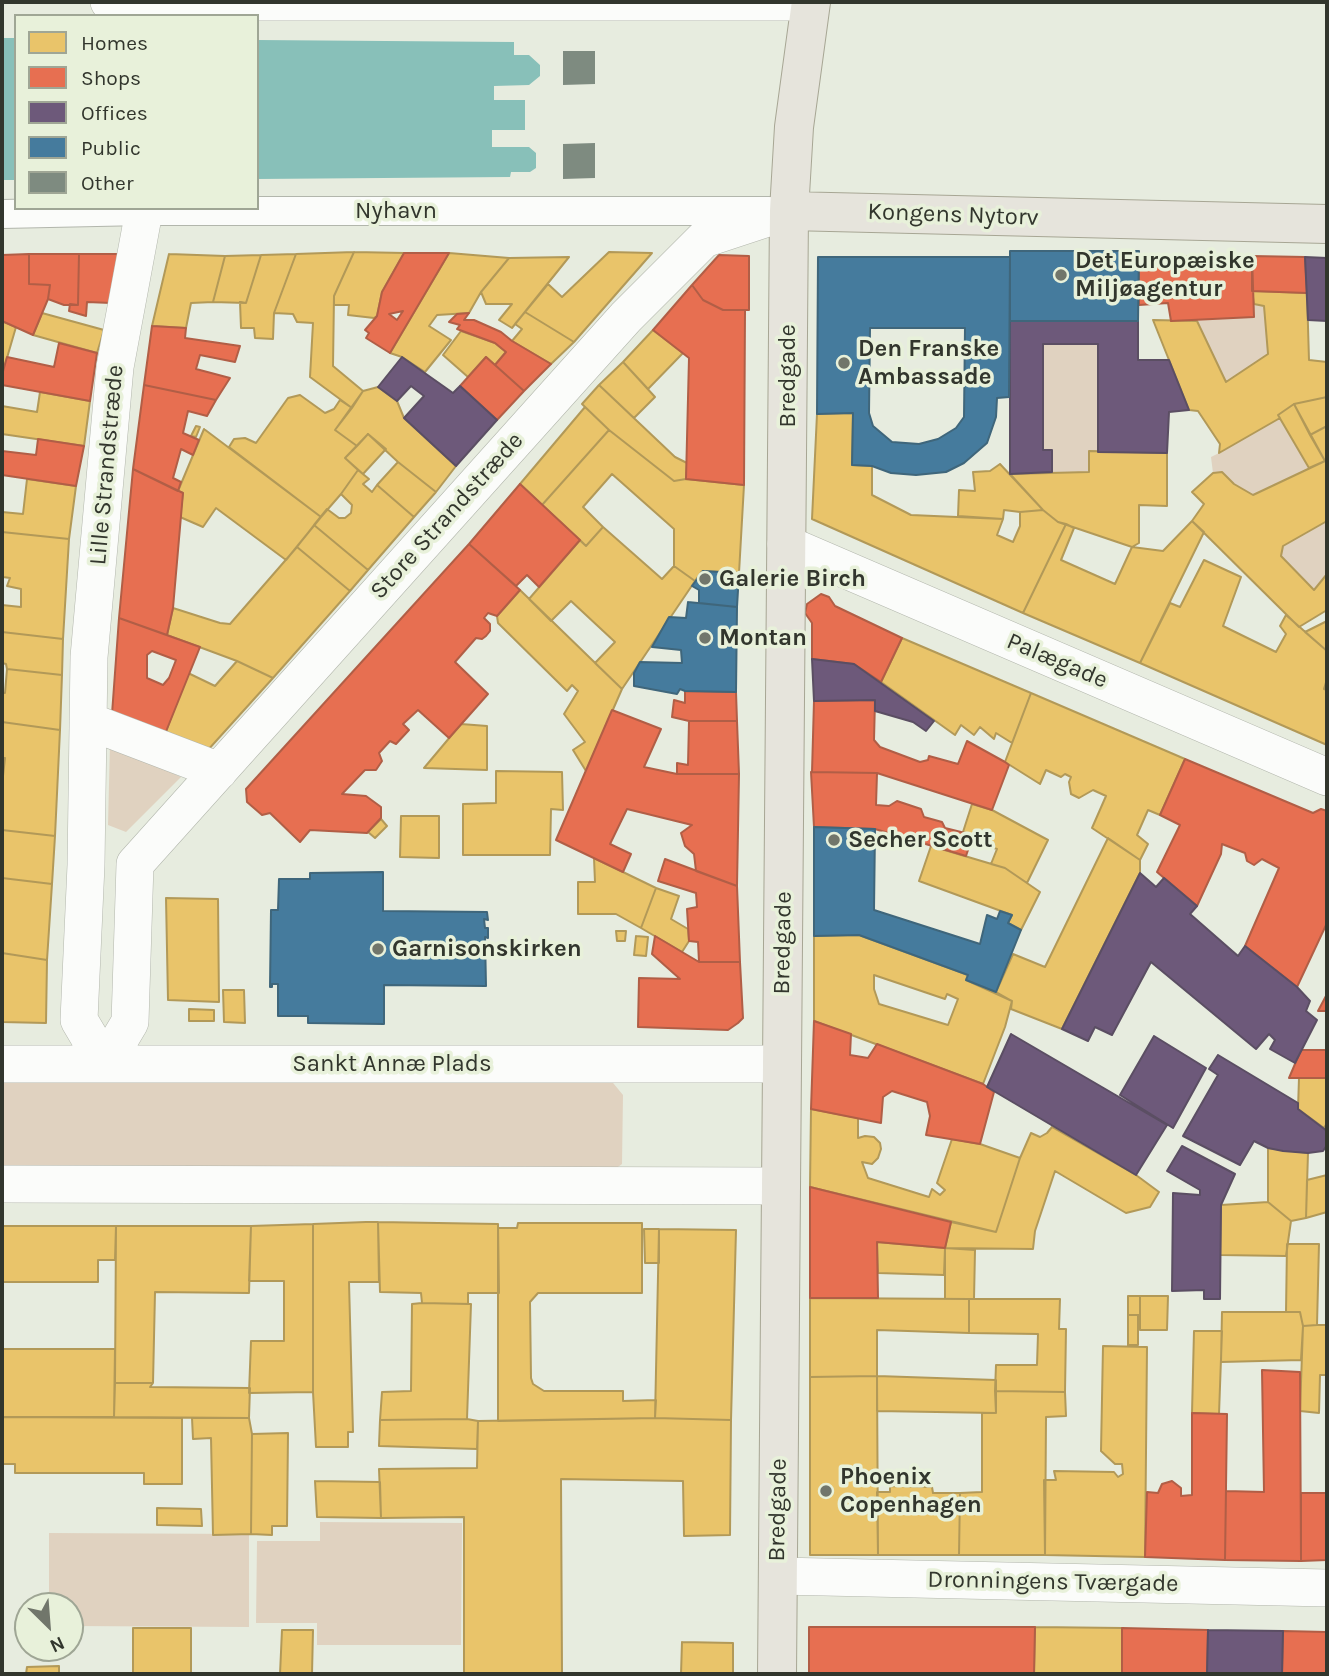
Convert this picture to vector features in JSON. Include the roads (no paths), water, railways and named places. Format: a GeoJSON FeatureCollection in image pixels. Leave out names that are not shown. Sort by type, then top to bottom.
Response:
{"type":"FeatureCollection","features":[{"type":"Feature","properties":{"kind":"main road"},"geometry":{"type":"LineString","coordinates":[[789,211],[794,127],[811,2]]}},
{"type":"Feature","properties":{"kind":"main road","name":"Kongens Nytorv"},"geometry":{"type":"LineString","coordinates":[[789,211],[1327,224]]}},
{"type":"Feature","properties":{"kind":"main road","name":"Bredgade"},"geometry":{"type":"LineString","coordinates":[[777,1674],[789,211]]}},
{"type":"Feature","properties":{"kind":"street"},"geometry":{"type":"LineString","coordinates":[[109,2],[811,2]]}},
{"type":"Feature","properties":{"kind":"street","name":"Nyhavn"},"geometry":{"type":"LineString","coordinates":[[2,214],[144,211],[789,211]]}},
{"type":"Feature","properties":{"kind":"street","name":"Lille Strandstræde"},"geometry":{"type":"LineString","coordinates":[[105,1064],[79,1020],[86,865],[89,657],[115,367],[144,211]]}},
{"type":"Feature","properties":{"kind":"street","name":"Store Strandstræde"},"geometry":{"type":"LineString","coordinates":[[135,864],[626,317],[704,239],[789,211]]}},
{"type":"Feature","properties":{"kind":"street","name":"Palægade"},"geometry":{"type":"LineString","coordinates":[[786,544],[1327,777]]}},
{"type":"Feature","properties":{"kind":"street"},"geometry":{"type":"LineString","coordinates":[[89,721],[219,771]]}},
{"type":"Feature","properties":{"kind":"street"},"geometry":{"type":"LineString","coordinates":[[86,865],[135,864],[130,1022],[105,1064]]}},
{"type":"Feature","properties":{"kind":"street","name":"Sankt Annæ Plads"},"geometry":{"type":"LineString","coordinates":[[2,1064],[782,1064]]}},
{"type":"Feature","properties":{"kind":"street"},"geometry":{"type":"LineString","coordinates":[[2,1184],[781,1186]]}},
{"type":"Feature","properties":{"kind":"street","name":"Dronningens Tværgade"},"geometry":{"type":"LineString","coordinates":[[778,1576],[1327,1588]]}},
{"type":"Feature","properties":{"kind":"water"},"geometry":{"type":"Polygon","coordinates":[[[2,38],[14,38],[14,180],[2,180],[2,38]]]}},
{"type":"Feature","properties":{"kind":"water"},"geometry":{"type":"Polygon","coordinates":[[[259,40],[514,42],[514,55],[529,55],[540,65],[540,76],[529,85],[494,86],[494,100],[525,100],[525,130],[492,130],[492,147],[529,147],[536,153],[536,168],[530,172],[511,172],[510,177],[259,179],[259,40]]]}},
{"type":"Feature","properties":{"kind":"place","name":"Det Europæiske Miljøagentur"},"geometry":{"type":"Point","coordinates":[1061,275]}},
{"type":"Feature","properties":{"kind":"place","name":"Den Franske Ambassade"},"geometry":{"type":"Point","coordinates":[844,363]}},
{"type":"Feature","properties":{"kind":"place","name":"Galerie Birch"},"geometry":{"type":"Point","coordinates":[705,579]}},
{"type":"Feature","properties":{"kind":"place","name":"Montan"},"geometry":{"type":"Point","coordinates":[705,638]}},
{"type":"Feature","properties":{"kind":"place","name":"Secher Scott"},"geometry":{"type":"Point","coordinates":[834,840]}},
{"type":"Feature","properties":{"kind":"place","name":"Garnisonskirken"},"geometry":{"type":"Point","coordinates":[378,949]}},
{"type":"Feature","properties":{"kind":"place","name":"Phoenix Copenhagen"},"geometry":{"type":"Point","coordinates":[826,1491]}}]}
